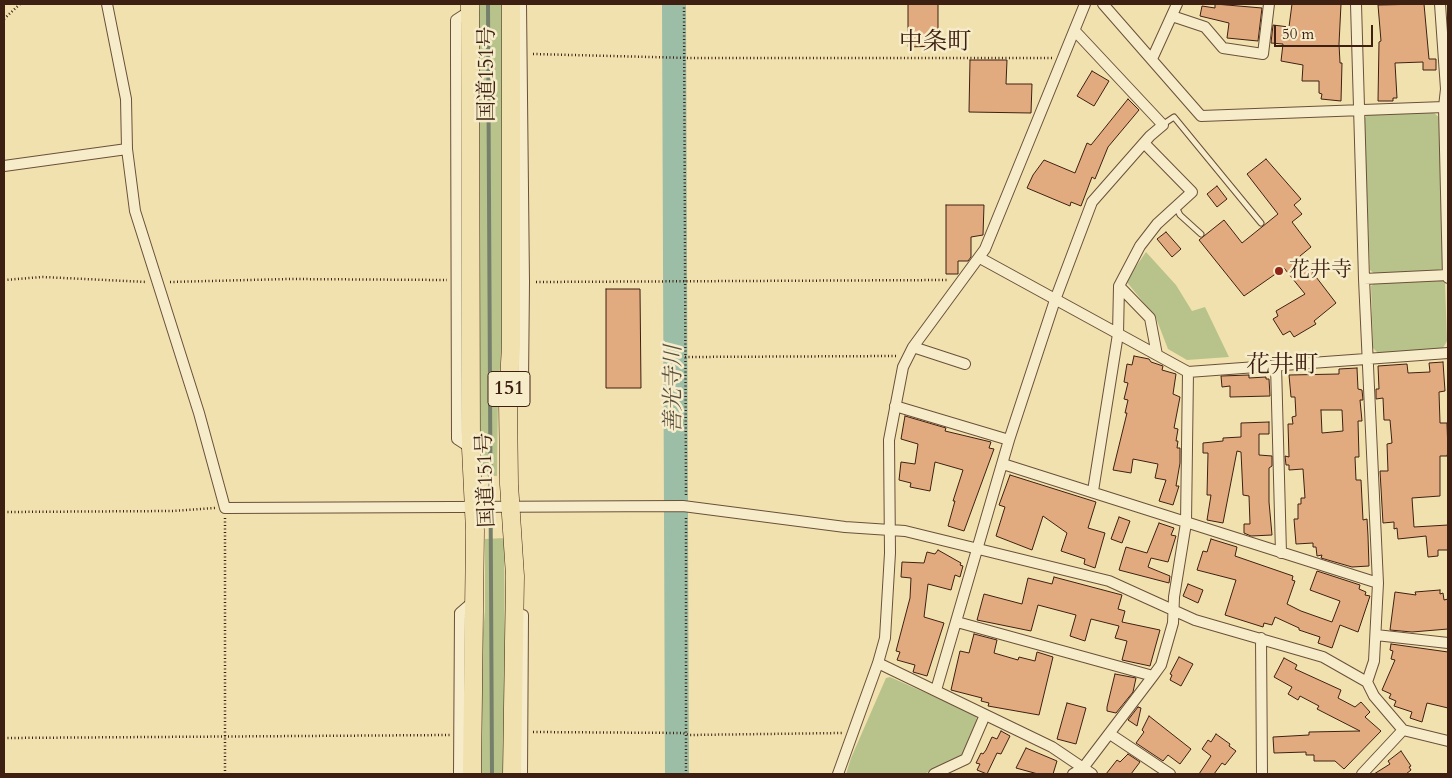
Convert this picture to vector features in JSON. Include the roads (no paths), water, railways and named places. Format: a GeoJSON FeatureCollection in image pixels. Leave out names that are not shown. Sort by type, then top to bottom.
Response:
{"type":"FeatureCollection","features":[{"type":"Feature","properties":{"kind":"highway","name":"国道151号"},"geometry":{"type":"LineString","coordinates":[[510,4],[511,345],[508,400],[510,507],[515,576],[512,774]]}},
{"type":"Feature","properties":{"kind":"highway","name":"国道151号"},"geometry":{"type":"LineString","coordinates":[[470,8],[471,448],[475,531],[472,774]]}},
{"type":"Feature","properties":{"kind":"street"},"geometry":{"type":"LineString","coordinates":[[107,4],[126,99],[127,149],[136,211],[199,413],[225,508],[684,507],[845,527],[905,531],[1109,581],[1195,620],[1323,657],[1367,682],[1374,696],[1403,730],[1448,741]]}},
{"type":"Feature","properties":{"kind":"street"},"geometry":{"type":"LineString","coordinates":[[508,400],[523,382],[524,282],[521,4]]}},
{"type":"Feature","properties":{"kind":"street"},"geometry":{"type":"LineString","coordinates":[[838,774],[843,754],[854,733],[885,638],[888,607],[889,440],[895,406],[908,356],[913,346],[980,258],[1086,4]]}},
{"type":"Feature","properties":{"kind":"street"},"geometry":{"type":"LineString","coordinates":[[1103,4],[1201,116],[1444,107]]}},
{"type":"Feature","properties":{"kind":"street"},"geometry":{"type":"LineString","coordinates":[[1152,59],[1177,4]]}},
{"type":"Feature","properties":{"kind":"street"},"geometry":{"type":"LineString","coordinates":[[1172,16],[1204,27],[1223,48],[1262,54],[1269,4]]}},
{"type":"Feature","properties":{"kind":"street"},"geometry":{"type":"LineString","coordinates":[[1356,4],[1364,279],[1378,583],[1374,661],[1367,682]]}},
{"type":"Feature","properties":{"kind":"street"},"geometry":{"type":"LineString","coordinates":[[1364,279],[1448,276],[1444,107],[1446,89],[1440,4]]}},
{"type":"Feature","properties":{"kind":"street"},"geometry":{"type":"LineString","coordinates":[[470,8],[456,20],[458,439],[471,448]]}},
{"type":"Feature","properties":{"kind":"street"},"geometry":{"type":"LineString","coordinates":[[936,690],[1009,440],[1055,300],[1092,202],[1144,142],[1162,125],[1075,31]]}},
{"type":"Feature","properties":{"kind":"street"},"geometry":{"type":"LineString","coordinates":[[1093,491],[1118,334],[1119,286],[1140,246],[1158,224],[1192,192],[1144,142]]}},
{"type":"Feature","properties":{"kind":"street"},"geometry":{"type":"LineString","coordinates":[[4,166],[127,149]]}},
{"type":"Feature","properties":{"kind":"street"},"geometry":{"type":"LineString","coordinates":[[980,258],[1188,372],[1448,353]]}},
{"type":"Feature","properties":{"kind":"street"},"geometry":{"type":"LineString","coordinates":[[1119,286],[1150,318],[1157,355]]}},
{"type":"Feature","properties":{"kind":"street"},"geometry":{"type":"LineString","coordinates":[[913,346],[965,364]]}},
{"type":"Feature","properties":{"kind":"street"},"geometry":{"type":"LineString","coordinates":[[1276,365],[1281,553]]}},
{"type":"Feature","properties":{"kind":"street"},"geometry":{"type":"LineString","coordinates":[[1073,774],[1083,768],[1161,665],[1173,623],[1174,597],[1186,523],[1188,372]]}},
{"type":"Feature","properties":{"kind":"street"},"geometry":{"type":"LineString","coordinates":[[895,406],[1009,440]]}},
{"type":"Feature","properties":{"kind":"street"},"geometry":{"type":"LineString","coordinates":[[1003,464],[1378,583]]}},
{"type":"Feature","properties":{"kind":"street"},"geometry":{"type":"LineString","coordinates":[[515,576],[523,578],[522,774]]}},
{"type":"Feature","properties":{"kind":"street"},"geometry":{"type":"LineString","coordinates":[[459,774],[460,613],[475,600]]}},
{"type":"Feature","properties":{"kind":"street"},"geometry":{"type":"LineString","coordinates":[[957,622],[1153,676]]}},
{"type":"Feature","properties":{"kind":"street"},"geometry":{"type":"LineString","coordinates":[[1376,635],[1448,643]]}},
{"type":"Feature","properties":{"kind":"street"},"geometry":{"type":"LineString","coordinates":[[1261,638],[1262,774]]}},
{"type":"Feature","properties":{"kind":"street"},"geometry":{"type":"LineString","coordinates":[[878,663],[1052,747],[1092,774]]}},
{"type":"Feature","properties":{"kind":"street"},"geometry":{"type":"LineString","coordinates":[[934,774],[966,759],[985,715]]}},
{"type":"Feature","properties":{"kind":"street"},"geometry":{"type":"LineString","coordinates":[[1362,774],[1403,730]]}},
{"type":"Feature","properties":{"kind":"street"},"geometry":{"type":"LineString","coordinates":[[1110,734],[1170,774]]}},
{"type":"Feature","properties":{"kind":"lane"},"geometry":{"type":"LineString","coordinates":[[1162,125],[1174,117],[1261,223]]}},
{"type":"Feature","properties":{"kind":"lane"},"geometry":{"type":"LineString","coordinates":[[1176,207],[1180,215],[1201,234]]}},
{"type":"Feature","properties":{"kind":"waterway"},"geometry":{"type":"LineString","coordinates":[[488,4],[492,774]]}},
{"type":"Feature","properties":{"kind":"waterway","name":"善光寺川"},"geometry":{"type":"LineString","coordinates":[[674,4],[677,774]]}},
{"type":"Feature","properties":{"kind":"place","name":"花井寺"},"geometry":{"type":"Point","coordinates":[1279,271]}},
{"type":"Feature","properties":{"kind":"district","name":"中条町"},"geometry":{"type":"Point","coordinates":[935,43]}},
{"type":"Feature","properties":{"kind":"district","name":"花井町"},"geometry":{"type":"Point","coordinates":[1282,366]}}]}
